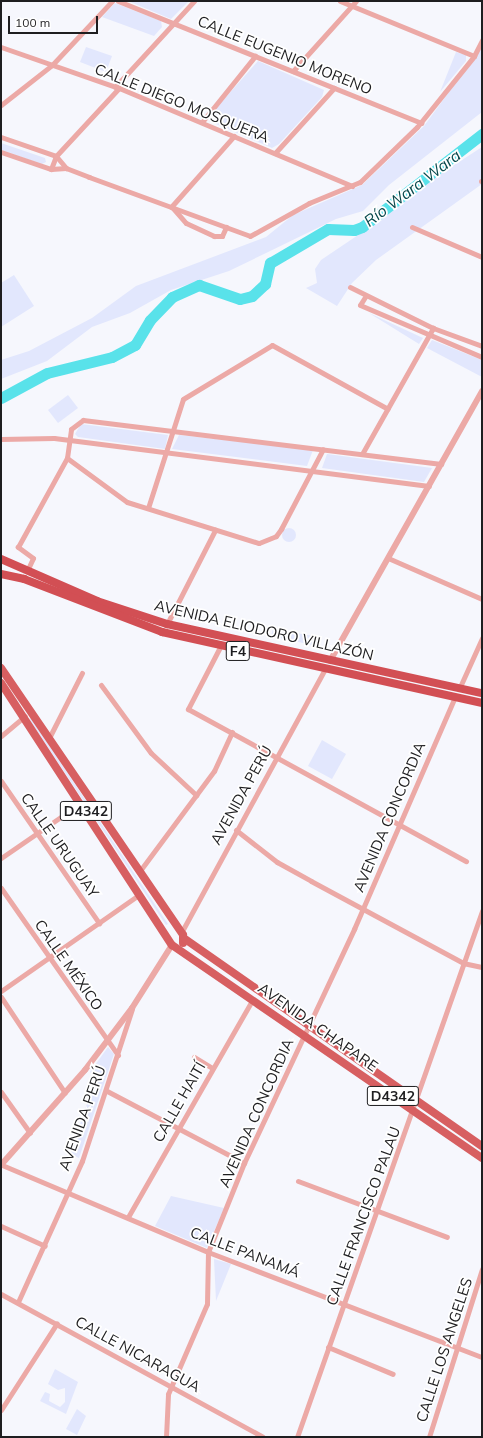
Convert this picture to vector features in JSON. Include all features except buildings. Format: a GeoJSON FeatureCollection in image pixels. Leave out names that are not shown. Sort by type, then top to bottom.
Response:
{"type":"FeatureCollection","features":[{"type":"Feature","properties":{"kind":"highway","name":"AVENIDA ELIODORO VILLAZÓN"},"geometry":{"type":"LineString","coordinates":[[1,559],[97,601],[167,624],[330,661],[482,693]]}},
{"type":"Feature","properties":{"kind":"highway","name":"AVENIDA ELIODORO VILLAZÓN"},"geometry":{"type":"LineString","coordinates":[[1,574],[24,579],[148,627],[220,647],[482,703]]}},
{"type":"Feature","properties":{"kind":"main road","name":"AVENIDA CHAPARE"},"geometry":{"type":"LineString","coordinates":[[1,668],[181,935],[308,1026],[482,1146]]}},
{"type":"Feature","properties":{"kind":"main road","name":"AVENIDA CHAPARE"},"geometry":{"type":"LineString","coordinates":[[1,683],[82,803],[173,944],[482,1158]]}},
{"type":"Feature","properties":{"kind":"main road"},"geometry":{"type":"LineString","coordinates":[[173,944],[181,935]]}},
{"type":"Feature","properties":{"kind":"main road"},"geometry":{"type":"LineString","coordinates":[[173,944],[181,935]]}},
{"type":"Feature","properties":{"kind":"street"},"geometry":{"type":"LineString","coordinates":[[1,105],[52,65],[112,1]]}},
{"type":"Feature","properties":{"kind":"street","name":"CALLE EUGENIO MORENO"},"geometry":{"type":"LineString","coordinates":[[118,1],[420,123]]}},
{"type":"Feature","properties":{"kind":"street"},"geometry":{"type":"LineString","coordinates":[[51,169],[56,156],[194,1]]}},
{"type":"Feature","properties":{"kind":"street"},"geometry":{"type":"LineString","coordinates":[[340,1],[474,56]]}},
{"type":"Feature","properties":{"kind":"street"},"geometry":{"type":"LineString","coordinates":[[293,71],[356,1]]}},
{"type":"Feature","properties":{"kind":"street"},"geometry":{"type":"LineString","coordinates":[[1,152],[51,169],[66,168],[250,236],[309,203],[352,186],[380,165],[420,123],[474,56],[482,40]]}},
{"type":"Feature","properties":{"kind":"street","name":"CALLE DIEGO MOSQUERA"},"geometry":{"type":"LineString","coordinates":[[1,47],[117,88],[202,122],[352,186]]}},
{"type":"Feature","properties":{"kind":"street"},"geometry":{"type":"LineString","coordinates":[[202,122],[255,56]]}},
{"type":"Feature","properties":{"kind":"street"},"geometry":{"type":"LineString","coordinates":[[275,153],[334,88]]}},
{"type":"Feature","properties":{"kind":"street"},"geometry":{"type":"LineString","coordinates":[[171,206],[234,136]]}},
{"type":"Feature","properties":{"kind":"street"},"geometry":{"type":"LineString","coordinates":[[1,137],[56,156],[66,168]]}},
{"type":"Feature","properties":{"kind":"street"},"geometry":{"type":"LineString","coordinates":[[171,206],[186,223],[214,236],[222,236],[226,227]]}},
{"type":"Feature","properties":{"kind":"street"},"geometry":{"type":"LineString","coordinates":[[412,227],[482,257]]}},
{"type":"Feature","properties":{"kind":"street"},"geometry":{"type":"LineString","coordinates":[[350,287],[365,296],[433,328],[482,346]]}},
{"type":"Feature","properties":{"kind":"street"},"geometry":{"type":"LineString","coordinates":[[365,296],[360,304],[482,357]]}},
{"type":"Feature","properties":{"kind":"street"},"geometry":{"type":"LineString","coordinates":[[362,454],[433,328]]}},
{"type":"Feature","properties":{"kind":"street"},"geometry":{"type":"LineString","coordinates":[[148,508],[167,452],[182,399],[272,345],[388,409]]}},
{"type":"Feature","properties":{"kind":"street"},"geometry":{"type":"LineString","coordinates":[[330,661],[482,391]]}},
{"type":"Feature","properties":{"kind":"street"},"geometry":{"type":"LineString","coordinates":[[27,571],[33,558],[18,547],[67,458],[68,440],[71,429],[83,420],[441,464]]}},
{"type":"Feature","properties":{"kind":"street"},"geometry":{"type":"LineString","coordinates":[[1,439],[36,437],[68,440],[313,470],[429,486]]}},
{"type":"Feature","properties":{"kind":"street"},"geometry":{"type":"LineString","coordinates":[[67,458],[127,502],[249,542],[268,541],[281,529],[324,449]]}},
{"type":"Feature","properties":{"kind":"street"},"geometry":{"type":"LineString","coordinates":[[167,624],[214,530]]}},
{"type":"Feature","properties":{"kind":"street"},"geometry":{"type":"LineString","coordinates":[[388,558],[482,599]]}},
{"type":"Feature","properties":{"kind":"street"},"geometry":{"type":"LineString","coordinates":[[459,689],[482,638]]}},
{"type":"Feature","properties":{"kind":"street"},"geometry":{"type":"LineString","coordinates":[[220,647],[188,709],[278,756],[466,861]]}},
{"type":"Feature","properties":{"kind":"street","name":"AVENIDA PERÚ"},"geometry":{"type":"LineString","coordinates":[[181,935],[236,830],[325,669]]}},
{"type":"Feature","properties":{"kind":"street"},"geometry":{"type":"LineString","coordinates":[[49,738],[82,673]]}},
{"type":"Feature","properties":{"kind":"street"},"geometry":{"type":"LineString","coordinates":[[101,685],[151,753],[196,795]]}},
{"type":"Feature","properties":{"kind":"street","name":"AVENIDA CONCORDIA"},"geometry":{"type":"LineString","coordinates":[[166,1437],[168,1394],[173,1386],[207,1304],[208,1252],[244,1163],[363,909],[398,824],[455,697]]}},
{"type":"Feature","properties":{"kind":"street"},"geometry":{"type":"LineString","coordinates":[[1,736],[31,712]]}},
{"type":"Feature","properties":{"kind":"street"},"geometry":{"type":"LineString","coordinates":[[139,872],[196,795],[226,751],[232,732]]}},
{"type":"Feature","properties":{"kind":"street","name":"CALLE URUGUAY"},"geometry":{"type":"LineString","coordinates":[[1,781],[99,923]]}},
{"type":"Feature","properties":{"kind":"street"},"geometry":{"type":"LineString","coordinates":[[1,858],[82,803]]}},
{"type":"Feature","properties":{"kind":"street"},"geometry":{"type":"LineString","coordinates":[[236,830],[277,862],[464,963],[482,967]]}},
{"type":"Feature","properties":{"kind":"street","name":"CALLE MÉXICO"},"geometry":{"type":"LineString","coordinates":[[1,888],[118,1055]]}},
{"type":"Feature","properties":{"kind":"street"},"geometry":{"type":"LineString","coordinates":[[1,991],[140,894]]}},
{"type":"Feature","properties":{"kind":"street","name":"CALLE FRANCISCO PALAU"},"geometry":{"type":"LineString","coordinates":[[297,1437],[375,1210],[418,1101],[482,911]]}},
{"type":"Feature","properties":{"kind":"street","name":"AVENIDA PERÚ"},"geometry":{"type":"LineString","coordinates":[[18,1302],[45,1246],[68,1192],[107,1091],[132,1008],[173,944]]}},
{"type":"Feature","properties":{"kind":"street"},"geometry":{"type":"LineString","coordinates":[[1,998],[65,1093]]}},
{"type":"Feature","properties":{"kind":"street","name":"CALLE HAITÍ"},"geometry":{"type":"LineString","coordinates":[[128,1217],[177,1128],[253,999]]}},
{"type":"Feature","properties":{"kind":"street"},"geometry":{"type":"LineString","coordinates":[[1,1165],[65,1093],[132,1008]]}},
{"type":"Feature","properties":{"kind":"street"},"geometry":{"type":"LineString","coordinates":[[194,1057],[212,1068]]}},
{"type":"Feature","properties":{"kind":"street"},"geometry":{"type":"LineString","coordinates":[[107,1091],[244,1163]]}},
{"type":"Feature","properties":{"kind":"street"},"geometry":{"type":"LineString","coordinates":[[1,1092],[30,1133]]}},
{"type":"Feature","properties":{"kind":"street","name":"CALLE PANAMÁ"},"geometry":{"type":"LineString","coordinates":[[1,1165],[128,1217],[208,1252],[344,1301],[458,1345],[482,1357]]}},
{"type":"Feature","properties":{"kind":"street"},"geometry":{"type":"LineString","coordinates":[[298,1181],[447,1237]]}},
{"type":"Feature","properties":{"kind":"street"},"geometry":{"type":"LineString","coordinates":[[1,1226],[45,1246]]}},
{"type":"Feature","properties":{"kind":"street","name":"CALLE LOS ANGELES"},"geometry":{"type":"LineString","coordinates":[[429,1437],[482,1269]]}},
{"type":"Feature","properties":{"kind":"street","name":"CALLE NICARAGUA"},"geometry":{"type":"LineString","coordinates":[[1,1294],[173,1386],[263,1437]]}},
{"type":"Feature","properties":{"kind":"street"},"geometry":{"type":"LineString","coordinates":[[1,1410],[57,1323]]}},
{"type":"Feature","properties":{"kind":"street"},"geometry":{"type":"LineString","coordinates":[[328,1347],[393,1374]]}},
{"type":"Feature","properties":{"kind":"street"},"geometry":{"type":"LineString","coordinates":[[1,1398],[6,1401]]}},
{"type":"Feature","properties":{"kind":"shaded area"},"geometry":{"type":"Polygon","coordinates":[[[128,1],[189,1],[171,19],[128,1]]]}},
{"type":"Feature","properties":{"kind":"shaded area"},"geometry":{"type":"Polygon","coordinates":[[[115,3],[161,21],[162,27],[154,36],[102,17],[115,3]]]}},
{"type":"Feature","properties":{"kind":"shaded area"},"geometry":{"type":"Polygon","coordinates":[[[86,47],[112,56],[106,72],[80,62],[86,47]]]}},
{"type":"Feature","properties":{"kind":"shaded area"},"geometry":{"type":"Polygon","coordinates":[[[482,47],[482,112],[389,185],[363,211],[336,219],[229,271],[171,290],[130,313],[92,327],[47,361],[1,379],[1,360],[29,351],[92,318],[136,286],[266,237],[293,215],[362,185],[424,126],[482,47]]]}},
{"type":"Feature","properties":{"kind":"shaded area"},"geometry":{"type":"Polygon","coordinates":[[[456,52],[466,55],[466,61],[440,92],[456,52]]]}},
{"type":"Feature","properties":{"kind":"shaded area"},"geometry":{"type":"Polygon","coordinates":[[[258,61],[324,90],[322,97],[279,144],[272,148],[209,121],[209,116],[258,61]]]}},
{"type":"Feature","properties":{"kind":"shaded area"},"geometry":{"type":"Polygon","coordinates":[[[1,143],[45,158],[46,162],[42,164],[1,150],[1,143]]]}},
{"type":"Feature","properties":{"kind":"shaded area"},"geometry":{"type":"Polygon","coordinates":[[[482,147],[482,184],[376,260],[352,283],[337,306],[306,288],[317,283],[315,269],[321,260],[370,227],[388,208],[482,147]]]}},
{"type":"Feature","properties":{"kind":"shaded area"},"geometry":{"type":"Polygon","coordinates":[[[14,275],[34,306],[1,327],[1,283],[14,275]]]}},
{"type":"Feature","properties":{"kind":"shaded area"},"geometry":{"type":"Polygon","coordinates":[[[369,313],[423,338],[419,344],[369,313]]]}},
{"type":"Feature","properties":{"kind":"shaded area"},"geometry":{"type":"Polygon","coordinates":[[[432,340],[482,360],[482,377],[427,348],[432,340]]]}},
{"type":"Feature","properties":{"kind":"shaded area"},"geometry":{"type":"Polygon","coordinates":[[[68,395],[78,408],[58,423],[48,410],[68,395]]]}},
{"type":"Feature","properties":{"kind":"shaded area"},"geometry":{"type":"Polygon","coordinates":[[[81,424],[168,435],[165,449],[78,437],[75,434],[81,424]]]}},
{"type":"Feature","properties":{"kind":"shaded area"},"geometry":{"type":"Polygon","coordinates":[[[179,435],[313,450],[307,466],[172,449],[179,435]]]}},
{"type":"Feature","properties":{"kind":"shaded area"},"geometry":{"type":"Polygon","coordinates":[[[327,454],[432,468],[424,482],[322,468],[327,454]]]}},
{"type":"Feature","properties":{"kind":"shaded area"},"geometry":{"type":"Polygon","coordinates":[[[286,528],[292,528],[296,532],[296,538],[292,542],[286,542],[282,538],[282,532],[286,528]]]}},
{"type":"Feature","properties":{"kind":"shaded area"},"geometry":{"type":"Polygon","coordinates":[[[273,629],[319,637],[317,646],[271,636],[273,629]]]}},
{"type":"Feature","properties":{"kind":"shaded area"},"geometry":{"type":"Polygon","coordinates":[[[31,718],[168,924],[166,925],[29,719],[31,718]]]}},
{"type":"Feature","properties":{"kind":"shaded area"},"geometry":{"type":"Polygon","coordinates":[[[322,740],[346,754],[332,779],[308,766],[322,740]]]}},
{"type":"Feature","properties":{"kind":"shaded area"},"geometry":{"type":"Polygon","coordinates":[[[108,1047],[114,1054],[79,1158],[70,1154],[96,1077],[90,1072],[108,1047]]]}},
{"type":"Feature","properties":{"kind":"shaded area"},"geometry":{"type":"Polygon","coordinates":[[[171,1196],[224,1208],[207,1248],[155,1226],[171,1196]]]}},
{"type":"Feature","properties":{"kind":"shaded area"},"geometry":{"type":"Polygon","coordinates":[[[214,1259],[231,1264],[216,1301],[214,1259]]]}},
{"type":"Feature","properties":{"kind":"shaded area"},"geometry":{"type":"Polygon","coordinates":[[[55,1369],[78,1382],[66,1414],[40,1401],[45,1392],[50,1394],[49,1401],[60,1407],[65,1402],[65,1388],[58,1390],[48,1384],[55,1369]]]}},
{"type":"Feature","properties":{"kind":"shaded area"},"geometry":{"type":"Polygon","coordinates":[[[77,1409],[86,1416],[77,1435],[66,1429],[77,1409]]]}},
{"type":"Feature","properties":{"kind":"waterway","name":"Río Wara Wara"},"geometry":{"type":"LineString","coordinates":[[1,398],[47,373],[112,357],[135,345],[150,320],[172,297],[199,285],[240,299],[252,296],[265,284],[270,263],[328,229],[354,230],[362,227],[482,134]]}}]}
